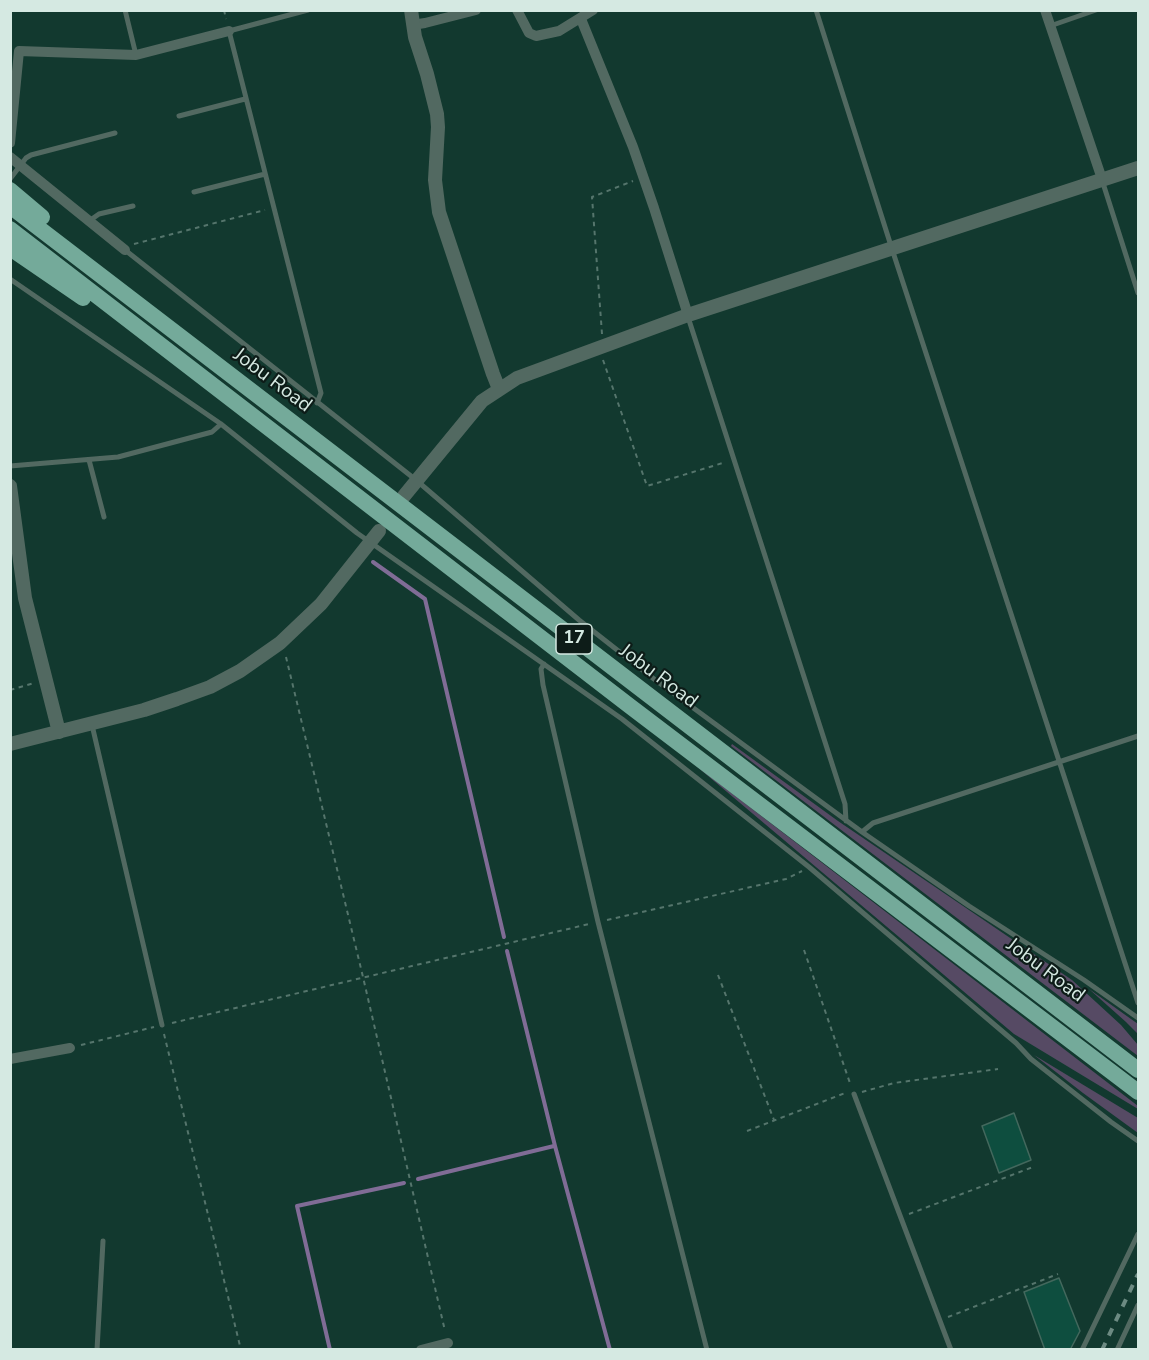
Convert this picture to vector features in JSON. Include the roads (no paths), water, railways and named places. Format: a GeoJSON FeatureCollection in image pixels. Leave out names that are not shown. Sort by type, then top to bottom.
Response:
{"type":"FeatureCollection","features":[{"type":"Feature","properties":{"kind":"highway"},"geometry":{"type":"LineString","coordinates":[[10,190],[165,326]]}},
{"type":"Feature","properties":{"kind":"highway","name":"Jobu Road"},"geometry":{"type":"LineString","coordinates":[[10,206],[165,326],[649,686],[1138,1070]]}},
{"type":"Feature","properties":{"kind":"highway","name":"Jobu Road"},"geometry":{"type":"LineString","coordinates":[[10,229],[626,713],[1138,1092]]}},
{"type":"Feature","properties":{"kind":"highway"},"geometry":{"type":"LineString","coordinates":[[10,248],[74,292],[163,347]]}},
{"type":"Feature","properties":{"kind":"street"},"geometry":{"type":"LineString","coordinates":[[476,10],[437,21],[412,18],[437,114],[435,180],[439,212],[486,356],[499,388]]}},
{"type":"Feature","properties":{"kind":"street"},"geometry":{"type":"LineString","coordinates":[[517,10],[532,36],[553,33],[581,20],[593,10]]}},
{"type":"Feature","properties":{"kind":"street"},"geometry":{"type":"LineString","coordinates":[[1045,10],[1102,179]]}},
{"type":"Feature","properties":{"kind":"street"},"geometry":{"type":"LineString","coordinates":[[581,20],[585,25],[633,147],[688,315]]}},
{"type":"Feature","properties":{"kind":"street"},"geometry":{"type":"LineString","coordinates":[[10,143],[15,51],[136,55],[229,32]]}},
{"type":"Feature","properties":{"kind":"street"},"geometry":{"type":"LineString","coordinates":[[10,157],[125,250]]}},
{"type":"Feature","properties":{"kind":"street"},"geometry":{"type":"LineString","coordinates":[[404,496],[482,401],[517,378],[688,315],[1138,168]]}},
{"type":"Feature","properties":{"kind":"street"},"geometry":{"type":"LineString","coordinates":[[10,486],[24,590],[59,732]]}},
{"type":"Feature","properties":{"kind":"street"},"geometry":{"type":"LineString","coordinates":[[10,744],[144,710],[210,687],[240,671],[280,643],[321,604],[379,531]]}},
{"type":"Feature","properties":{"kind":"street"},"geometry":{"type":"LineString","coordinates":[[10,1059],[70,1048]]}},
{"type":"Feature","properties":{"kind":"street"},"geometry":{"type":"LineString","coordinates":[[421,1350],[448,1343]]}},
{"type":"Feature","properties":{"kind":"lane"},"geometry":{"type":"LineString","coordinates":[[125,10],[136,55]]}},
{"type":"Feature","properties":{"kind":"lane"},"geometry":{"type":"LineString","coordinates":[[308,10],[229,32],[321,393],[318,403]]}},
{"type":"Feature","properties":{"kind":"lane"},"geometry":{"type":"LineString","coordinates":[[816,10],[1138,1003]]}},
{"type":"Feature","properties":{"kind":"lane"},"geometry":{"type":"LineString","coordinates":[[1050,26],[1096,10]]}},
{"type":"Feature","properties":{"kind":"lane"},"geometry":{"type":"LineString","coordinates":[[179,116],[246,99]]}},
{"type":"Feature","properties":{"kind":"lane"},"geometry":{"type":"LineString","coordinates":[[10,179],[31,155],[115,133]]}},
{"type":"Feature","properties":{"kind":"lane"},"geometry":{"type":"LineString","coordinates":[[194,192],[265,174]]}},
{"type":"Feature","properties":{"kind":"lane"},"geometry":{"type":"LineString","coordinates":[[1102,179],[1138,293]]}},
{"type":"Feature","properties":{"kind":"lane"},"geometry":{"type":"LineString","coordinates":[[88,222],[99,214],[133,206]]}},
{"type":"Feature","properties":{"kind":"lane"},"geometry":{"type":"LineString","coordinates":[[125,250],[416,480],[579,621],[649,686],[969,906],[1138,1017]]}},
{"type":"Feature","properties":{"kind":"lane"},"geometry":{"type":"LineString","coordinates":[[10,279],[221,424],[370,542],[544,664],[626,713],[1016,1042],[1031,1059],[1138,1141]]}},
{"type":"Feature","properties":{"kind":"lane"},"geometry":{"type":"LineString","coordinates":[[688,315],[842,793],[847,814],[846,821]]}},
{"type":"Feature","properties":{"kind":"lane"},"geometry":{"type":"LineString","coordinates":[[10,466],[118,457],[212,432],[221,424]]}},
{"type":"Feature","properties":{"kind":"lane"},"geometry":{"type":"LineString","coordinates":[[89,460],[104,517]]}},
{"type":"Feature","properties":{"kind":"lane"},"geometry":{"type":"LineString","coordinates":[[544,664],[543,685],[598,922],[707,1350]]}},
{"type":"Feature","properties":{"kind":"lane"},"geometry":{"type":"LineString","coordinates":[[92,723],[162,1025]]}},
{"type":"Feature","properties":{"kind":"lane"},"geometry":{"type":"LineString","coordinates":[[862,832],[873,823],[1138,736]]}},
{"type":"Feature","properties":{"kind":"lane"},"geometry":{"type":"LineString","coordinates":[[854,1094],[951,1350]]}},
{"type":"Feature","properties":{"kind":"lane"},"geometry":{"type":"LineString","coordinates":[[1082,1350],[1138,1234]]}},
{"type":"Feature","properties":{"kind":"lane"},"geometry":{"type":"LineString","coordinates":[[97,1350],[103,1241]]}},
{"type":"Feature","properties":{"kind":"lane"},"geometry":{"type":"LineString","coordinates":[[1117,1350],[1138,1305]]}},
{"type":"Feature","properties":{"kind":"waterway"},"geometry":{"type":"LineString","coordinates":[[373,562],[425,599],[504,937]]}},
{"type":"Feature","properties":{"kind":"waterway"},"geometry":{"type":"LineString","coordinates":[[507,951],[555,1146],[610,1350]]}},
{"type":"Feature","properties":{"kind":"waterway"},"geometry":{"type":"LineString","coordinates":[[418,1179],[554,1146]]}},
{"type":"Feature","properties":{"kind":"waterway"},"geometry":{"type":"LineString","coordinates":[[330,1350],[297,1206],[404,1183]]}},
{"type":"Feature","properties":{"kind":"railway"},"geometry":{"type":"LineString","coordinates":[[1102,1350],[1138,1274]]}}]}
